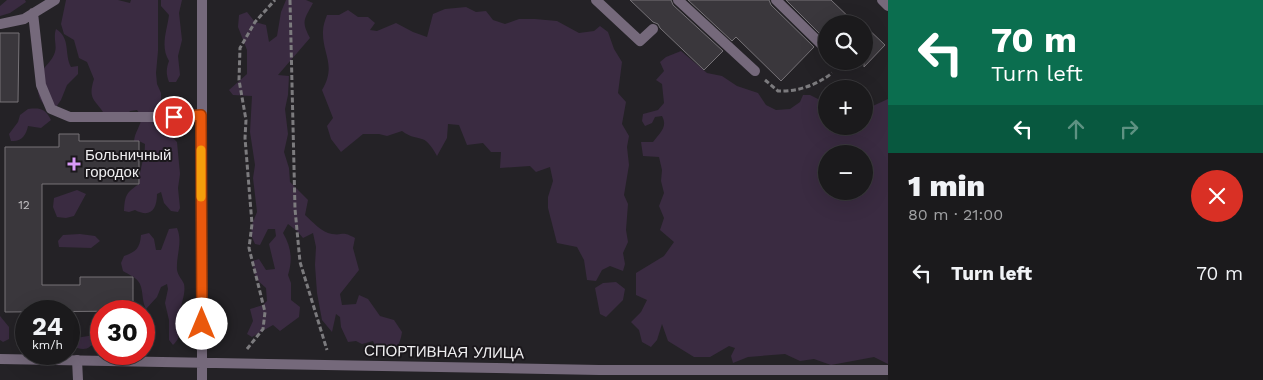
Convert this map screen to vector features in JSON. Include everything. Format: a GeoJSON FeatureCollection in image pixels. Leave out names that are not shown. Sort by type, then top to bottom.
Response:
{"type":"FeatureCollection","features":[{"type":"Feature","properties":{"kind":"street"},"geometry":{"type":"LineString","coordinates":[[0,24],[24,19],[55,0]]}},
{"type":"Feature","properties":{"kind":"street"},"geometry":{"type":"LineString","coordinates":[[202,0],[202,380]]}},
{"type":"Feature","properties":{"kind":"street"},"geometry":{"type":"LineString","coordinates":[[596,0],[640,42],[653,29]]}},
{"type":"Feature","properties":{"kind":"street"},"geometry":{"type":"LineString","coordinates":[[678,0],[755,71]]}},
{"type":"Feature","properties":{"kind":"street"},"geometry":{"type":"LineString","coordinates":[[776,0],[818,41]]}},
{"type":"Feature","properties":{"kind":"street"},"geometry":{"type":"LineString","coordinates":[[882,0],[888,6]]}},
{"type":"Feature","properties":{"kind":"street"},"geometry":{"type":"LineString","coordinates":[[33,13],[41,85],[51,109],[70,117],[161,118],[201,115]]}},
{"type":"Feature","properties":{"kind":"street","name":"СПОРТИВНАЯ УЛИЦА"},"geometry":{"type":"LineString","coordinates":[[0,359],[15,359]]}},
{"type":"Feature","properties":{"kind":"street","name":"СПОРТИВНАЯ УЛИЦА"},"geometry":{"type":"LineString","coordinates":[[80,360],[599,370],[888,370]]}},
{"type":"Feature","properties":{"kind":"street"},"geometry":{"type":"LineString","coordinates":[[77,365],[78,380]]}},
{"type":"Feature","properties":{"kind":"path"},"geometry":{"type":"LineString","coordinates":[[239,363],[249,346],[263,329],[265,312],[249,248],[252,224],[245,138],[246,120],[239,80],[240,48],[255,22],[275,0]]}},
{"type":"Feature","properties":{"kind":"path"},"geometry":{"type":"LineString","coordinates":[[290,0],[295,209],[300,262],[327,348],[327,364]]}},
{"type":"Feature","properties":{"kind":"path"},"geometry":{"type":"LineString","coordinates":[[755,71],[778,92],[792,92],[824,79],[834,70]]}},
{"type":"Feature","properties":{"kind":"shaded area"},"geometry":{"type":"Polygon","coordinates":[[[7,0],[25,0],[26,2],[10,13],[0,16],[0,6],[7,0]]]}},
{"type":"Feature","properties":{"kind":"shaded area"},"geometry":{"type":"Polygon","coordinates":[[[66,0],[118,0],[130,3],[131,0],[158,0],[156,73],[157,84],[161,93],[161,109],[152,121],[155,127],[167,132],[177,142],[180,174],[178,188],[180,208],[178,212],[171,211],[164,203],[161,192],[157,194],[156,204],[149,213],[135,210],[124,211],[127,195],[139,184],[145,144],[134,141],[142,117],[137,110],[130,111],[126,117],[106,117],[94,100],[92,86],[94,79],[87,62],[79,58],[74,40],[64,34],[61,24],[66,0]]]}},
{"type":"Feature","properties":{"kind":"shaded area"},"geometry":{"type":"Polygon","coordinates":[[[161,0],[182,0],[179,13],[182,40],[178,56],[180,75],[176,82],[169,82],[167,76],[169,61],[166,55],[165,44],[169,15],[161,6],[161,0]]]}},
{"type":"Feature","properties":{"kind":"shaded area"},"geometry":{"type":"Polygon","coordinates":[[[286,0],[306,0],[313,3],[305,21],[305,28],[310,38],[278,75],[289,76],[285,109],[288,134],[284,152],[289,168],[290,182],[308,200],[305,215],[317,226],[328,233],[345,234],[355,238],[353,248],[359,270],[340,294],[342,305],[356,304],[359,295],[368,299],[380,316],[394,320],[402,332],[398,345],[392,349],[378,351],[373,341],[362,344],[356,341],[348,342],[341,327],[340,317],[336,314],[332,332],[322,320],[317,293],[316,247],[313,233],[303,238],[288,224],[283,233],[290,253],[288,275],[291,283],[291,300],[300,307],[299,317],[280,331],[273,325],[252,337],[247,334],[253,321],[250,309],[263,305],[267,301],[266,288],[256,279],[252,261],[259,259],[266,270],[275,269],[269,244],[276,236],[275,229],[268,229],[260,245],[255,244],[251,235],[252,224],[257,212],[253,178],[255,165],[250,132],[252,96],[233,95],[229,90],[247,74],[247,50],[238,27],[239,15],[247,12],[255,22],[266,25],[269,42],[277,36],[281,12],[286,0]]]}},
{"type":"Feature","properties":{"kind":"shaded area"},"geometry":{"type":"Polygon","coordinates":[[[466,7],[476,12],[486,11],[493,20],[505,24],[519,19],[535,19],[557,21],[579,33],[594,31],[600,26],[608,32],[614,49],[622,62],[618,93],[626,102],[622,124],[629,136],[627,147],[629,165],[624,195],[628,204],[626,230],[628,242],[623,253],[625,264],[623,271],[610,266],[602,270],[596,281],[587,280],[584,260],[577,247],[557,243],[548,208],[548,197],[553,181],[550,167],[536,172],[530,166],[500,168],[501,152],[491,152],[483,143],[467,145],[459,125],[448,124],[447,138],[437,156],[425,140],[408,135],[402,131],[387,136],[363,134],[341,152],[331,139],[327,126],[333,118],[322,90],[329,66],[323,39],[324,23],[327,15],[339,15],[348,10],[358,17],[368,17],[375,23],[370,30],[377,31],[396,23],[427,37],[433,14],[445,9],[466,7]]]}},
{"type":"Feature","properties":{"kind":"shaded area"},"geometry":{"type":"Polygon","coordinates":[[[56,29],[64,37],[69,62],[71,67],[78,66],[78,74],[67,85],[61,100],[54,110],[44,105],[41,101],[38,86],[41,72],[52,59],[55,52],[56,29]]]}},
{"type":"Feature","properties":{"kind":"shaded area"},"geometry":{"type":"Polygon","coordinates":[[[681,51],[707,73],[722,76],[737,86],[758,93],[766,105],[776,110],[790,109],[800,102],[803,95],[810,95],[818,99],[818,135],[873,135],[873,106],[888,99],[888,364],[874,357],[831,365],[814,359],[800,361],[785,354],[748,357],[733,363],[731,356],[735,348],[729,346],[710,357],[694,357],[668,341],[662,324],[657,340],[651,347],[642,342],[639,330],[631,322],[641,312],[647,300],[636,295],[636,273],[664,256],[674,242],[660,230],[664,218],[659,206],[664,193],[659,157],[643,156],[641,142],[653,142],[664,127],[662,116],[655,117],[652,123],[645,126],[642,121],[643,114],[658,110],[664,103],[662,84],[656,80],[664,71],[660,62],[666,57],[681,51]]]}},
{"type":"Feature","properties":{"kind":"shaded area"},"geometry":{"type":"Polygon","coordinates":[[[28,109],[42,110],[47,113],[51,120],[41,128],[28,126],[23,138],[11,141],[9,134],[18,122],[20,115],[28,109]]]}},
{"type":"Feature","properties":{"kind":"shaded area"},"geometry":{"type":"Polygon","coordinates":[[[77,190],[86,194],[74,216],[66,218],[57,217],[53,207],[54,198],[77,190]]]}},
{"type":"Feature","properties":{"kind":"shaded area"},"geometry":{"type":"Polygon","coordinates":[[[177,228],[179,233],[177,270],[184,284],[180,312],[180,333],[173,345],[169,340],[169,320],[165,303],[168,289],[167,284],[161,287],[154,300],[143,300],[140,284],[135,278],[123,271],[121,263],[124,256],[137,249],[141,235],[149,233],[154,239],[156,250],[161,250],[169,229],[177,228]]]}},
{"type":"Feature","properties":{"kind":"shaded area"},"geometry":{"type":"Polygon","coordinates":[[[80,234],[95,236],[100,241],[91,248],[59,247],[58,241],[63,235],[80,234]]]}},
{"type":"Feature","properties":{"kind":"shaded area"},"geometry":{"type":"Polygon","coordinates":[[[616,282],[625,289],[623,300],[606,317],[600,314],[595,288],[603,283],[616,282]]]}},
{"type":"Feature","properties":{"kind":"shaded area"},"geometry":{"type":"Polygon","coordinates":[[[0,316],[9,327],[9,339],[3,342],[0,340],[0,316]]]}},
{"type":"Feature","properties":{"kind":"shaded area"},"geometry":{"type":"Polygon","coordinates":[[[90,336],[90,347],[80,349],[80,337],[90,336]]]}},
{"type":"Feature","properties":{"kind":"building"},"geometry":{"type":"Polygon","coordinates":[[[630,0],[671,0],[673,5],[723,51],[704,70],[658,24],[653,22],[630,0]]]}},
{"type":"Feature","properties":{"kind":"building"},"geometry":{"type":"Polygon","coordinates":[[[688,0],[769,0],[771,5],[814,47],[781,81],[736,37],[732,41],[688,0]]]}},
{"type":"Feature","properties":{"kind":"building"},"geometry":{"type":"Polygon","coordinates":[[[786,0],[831,0],[847,15],[818,15],[818,32],[786,0]]]}},
{"type":"Feature","properties":{"kind":"building"},"geometry":{"type":"Polygon","coordinates":[[[0,33],[19,33],[18,102],[0,102],[0,33]]]}},
{"type":"Feature","properties":{"kind":"building"},"geometry":{"type":"Polygon","coordinates":[[[873,34],[885,45],[873,58],[873,34]]]}},
{"type":"Feature","properties":{"kind":"building"},"geometry":{"type":"Polygon","coordinates":[[[59,134],[79,134],[79,141],[139,141],[139,184],[42,184],[42,285],[80,285],[80,277],[133,277],[133,300],[90,300],[90,311],[80,311],[80,300],[15,300],[15,312],[5,312],[5,147],[59,147],[59,134]]]}},
{"type":"Feature","properties":{"kind":"slow traffic"},"geometry":{"type":"LineString","coordinates":[[201,150],[201,197]]}},
{"type":"Feature","properties":{"kind":"place","name":"Больничный городок"},"geometry":{"type":"Point","coordinates":[74,164]}},
{"type":"Feature","properties":{"kind":"route"},"geometry":{"type":"LineString","coordinates":[[174,117],[201,115],[202,324]]}}]}
